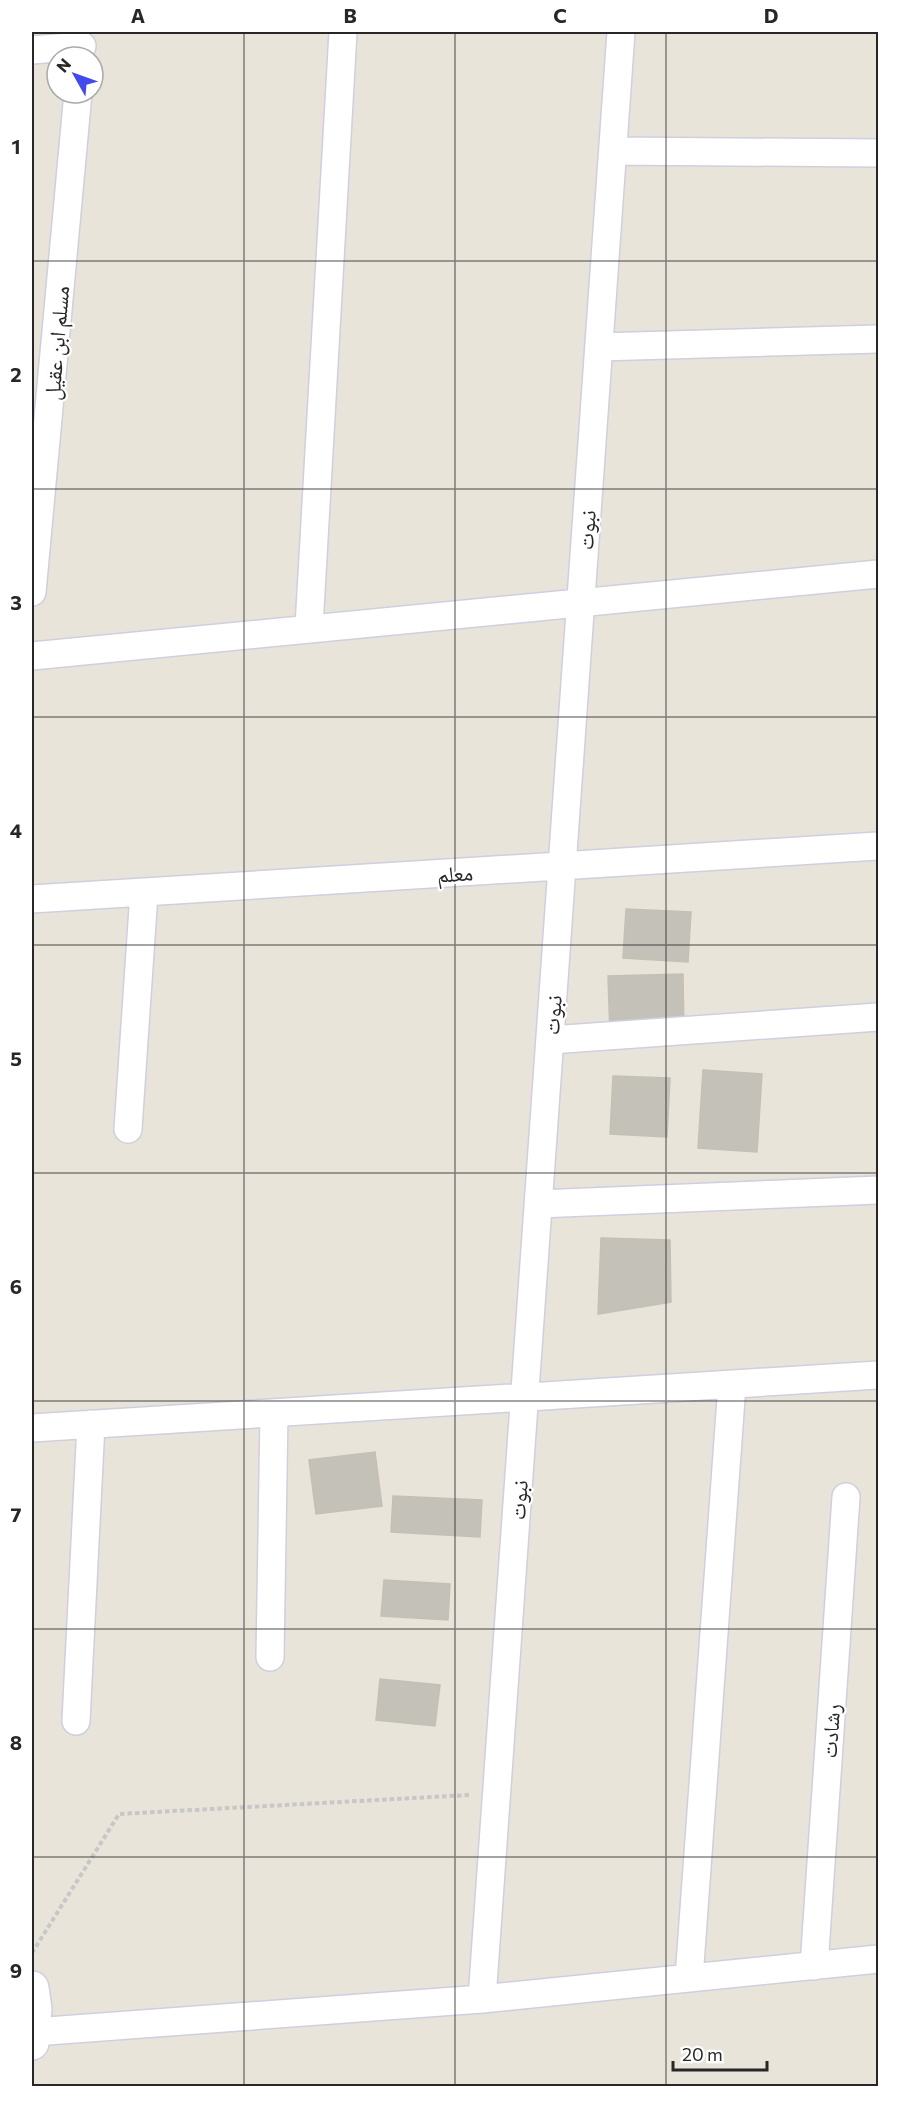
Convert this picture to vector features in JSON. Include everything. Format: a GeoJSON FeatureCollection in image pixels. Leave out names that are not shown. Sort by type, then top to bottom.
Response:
{"type":"FeatureCollection","features":[{"type":"Feature","properties":{"kind":"street"},"geometry":{"type":"LineString","coordinates":[[309,627],[343,32]]}},
{"type":"Feature","properties":{"kind":"street","name":"نبوت"},"geometry":{"type":"LineString","coordinates":[[482,1999],[621,32]]}},
{"type":"Feature","properties":{"kind":"street","name":"مسلم ابن عقیل"},"geometry":{"type":"LineString","coordinates":[[32,592],[41,402],[77,105]]}},
{"type":"Feature","properties":{"kind":"street"},"geometry":{"type":"LineString","coordinates":[[613,151],[879,153]]}},
{"type":"Feature","properties":{"kind":"street"},"geometry":{"type":"LineString","coordinates":[[599,347],[879,339]]}},
{"type":"Feature","properties":{"kind":"street"},"geometry":{"type":"LineString","coordinates":[[32,656],[309,627],[580,604],[879,574]]}},
{"type":"Feature","properties":{"kind":"street","name":"معلم"},"geometry":{"type":"LineString","coordinates":[[32,899],[879,846]]}},
{"type":"Feature","properties":{"kind":"street"},"geometry":{"type":"LineString","coordinates":[[128,1129],[144,893]]}},
{"type":"Feature","properties":{"kind":"street"},"geometry":{"type":"LineString","coordinates":[[550,1040],[879,1017]]}},
{"type":"Feature","properties":{"kind":"street"},"geometry":{"type":"LineString","coordinates":[[538,1204],[879,1190]]}},
{"type":"Feature","properties":{"kind":"street"},"geometry":{"type":"LineString","coordinates":[[32,1428],[879,1375]]}},
{"type":"Feature","properties":{"kind":"street"},"geometry":{"type":"LineString","coordinates":[[689,1978],[732,1385]]}},
{"type":"Feature","properties":{"kind":"street"},"geometry":{"type":"LineString","coordinates":[[270,1658],[274,1413]]}},
{"type":"Feature","properties":{"kind":"street"},"geometry":{"type":"LineString","coordinates":[[76,1721],[91,1424]]}},
{"type":"Feature","properties":{"kind":"street","name":"رشادت"},"geometry":{"type":"LineString","coordinates":[[813,1966],[846,1497]]}},
{"type":"Feature","properties":{"kind":"street"},"geometry":{"type":"LineString","coordinates":[[32,1988],[33,2037],[482,1999],[879,1959]]}},
{"type":"Feature","properties":{"kind":"path"},"geometry":{"type":"LineString","coordinates":[[32,1953],[119,1814],[497,1793]]}},
{"type":"Feature","properties":{"kind":"building"},"geometry":{"type":"Polygon","coordinates":[[[626,909],[691,912],[688,962],[623,958],[626,909]]]}},
{"type":"Feature","properties":{"kind":"building"},"geometry":{"type":"Polygon","coordinates":[[[683,974],[684,1034],[610,1036],[608,976],[683,974]]]}},
{"type":"Feature","properties":{"kind":"building"},"geometry":{"type":"Polygon","coordinates":[[[703,1070],[762,1074],[757,1152],[698,1148],[703,1070]]]}},
{"type":"Feature","properties":{"kind":"building"},"geometry":{"type":"Polygon","coordinates":[[[613,1076],[670,1078],[667,1137],[610,1134],[613,1076]]]}},
{"type":"Feature","properties":{"kind":"building"},"geometry":{"type":"Polygon","coordinates":[[[601,1238],[670,1240],[671,1302],[598,1314],[601,1238]]]}},
{"type":"Feature","properties":{"kind":"building"},"geometry":{"type":"Polygon","coordinates":[[[375,1452],[382,1506],[316,1514],[309,1460],[375,1452]]]}},
{"type":"Feature","properties":{"kind":"building"},"geometry":{"type":"Polygon","coordinates":[[[393,1496],[482,1500],[480,1537],[391,1532],[393,1496]]]}},
{"type":"Feature","properties":{"kind":"building"},"geometry":{"type":"Polygon","coordinates":[[[384,1580],[450,1584],[448,1620],[381,1616],[384,1580]]]}},
{"type":"Feature","properties":{"kind":"building"},"geometry":{"type":"Polygon","coordinates":[[[380,1679],[440,1685],[435,1726],[376,1720],[380,1679]]]}}]}
